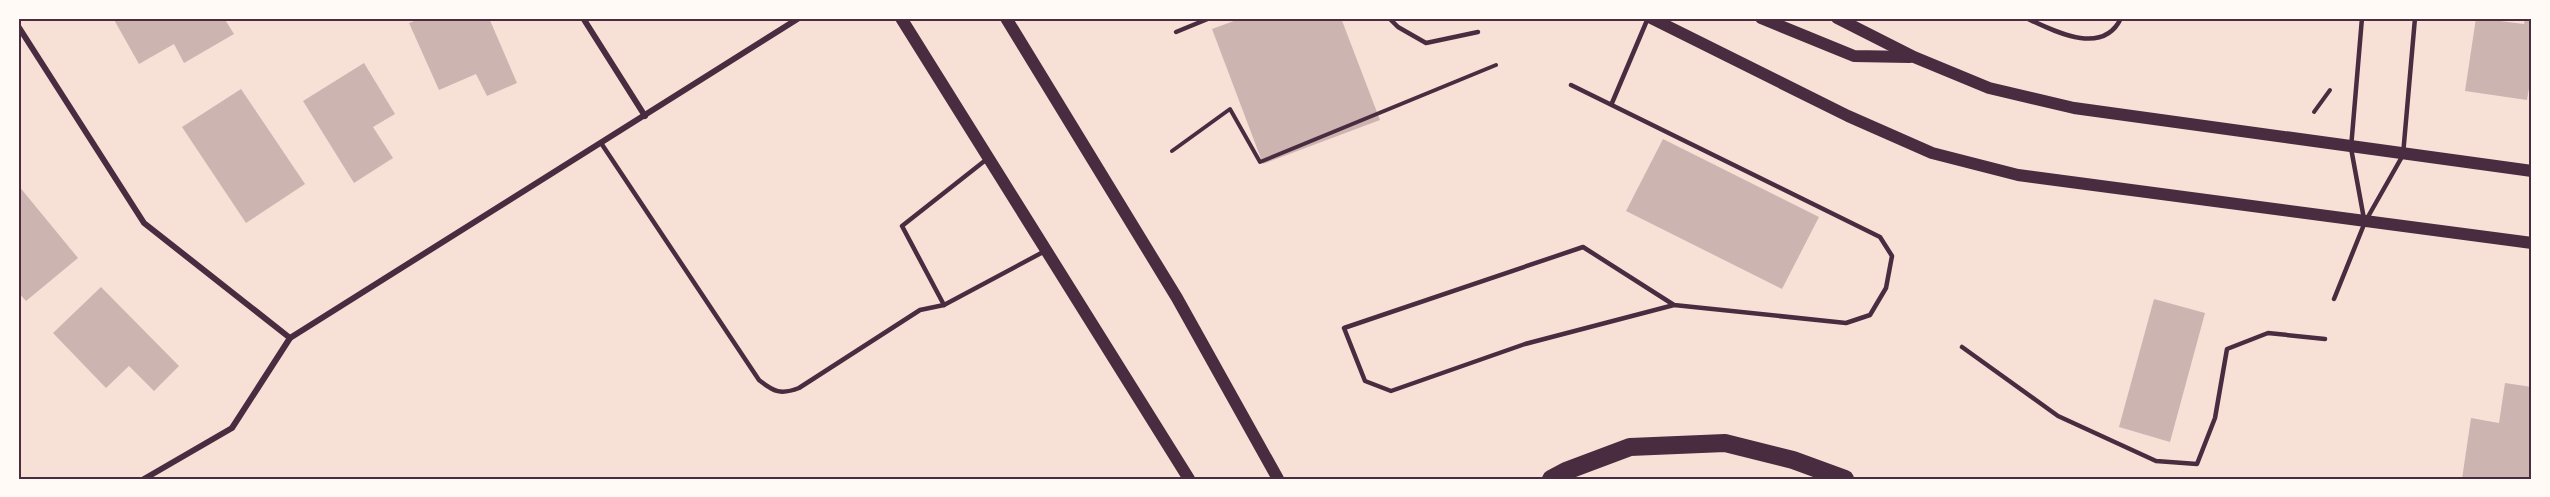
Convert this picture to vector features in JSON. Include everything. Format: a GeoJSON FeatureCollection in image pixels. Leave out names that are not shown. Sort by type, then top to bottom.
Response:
{"type":"FeatureCollection","features":[{"type":"Feature","properties":{"kind":"highway"},"geometry":{"type":"LineString","coordinates":[[1551,479],[1630,447],[1725,443],[1793,460],[1845,479]]}},
{"type":"Feature","properties":{"kind":"main road"},"geometry":{"type":"LineString","coordinates":[[901,18],[1189,479]]}},
{"type":"Feature","properties":{"kind":"main road"},"geometry":{"type":"LineString","coordinates":[[1006,18],[1177,298],[1278,479]]}},
{"type":"Feature","properties":{"kind":"main road"},"geometry":{"type":"LineString","coordinates":[[1650,18],[1848,116],[1932,153],[2018,175],[2532,243]]}},
{"type":"Feature","properties":{"kind":"main road"},"geometry":{"type":"LineString","coordinates":[[1761,18],[1854,56],[1914,57]]}},
{"type":"Feature","properties":{"kind":"main road"},"geometry":{"type":"LineString","coordinates":[[1837,18],[1914,57],[1989,88],[2074,108],[2351,148],[2532,171]]}},
{"type":"Feature","properties":{"kind":"street"},"geometry":{"type":"LineString","coordinates":[[584,18],[645,116]]}},
{"type":"Feature","properties":{"kind":"street"},"geometry":{"type":"LineString","coordinates":[[144,479],[232,428],[290,338],[799,18]]}},
{"type":"Feature","properties":{"kind":"street"},"geometry":{"type":"LineString","coordinates":[[18,26],[144,223],[290,338]]}},
{"type":"Feature","properties":{"kind":"lane"},"geometry":{"type":"LineString","coordinates":[[1176,32],[1210,18]]}},
{"type":"Feature","properties":{"kind":"lane"},"geometry":{"type":"LineString","coordinates":[[1389,18],[1398,27],[1425,43],[1478,32]]}},
{"type":"Feature","properties":{"kind":"lane"},"geometry":{"type":"LineString","coordinates":[[1612,103],[1650,18]]}},
{"type":"Feature","properties":{"kind":"lane"},"geometry":{"type":"LineString","coordinates":[[2026,18],[2065,36],[2082,38],[2104,36],[2118,26],[2121,18]]}},
{"type":"Feature","properties":{"kind":"lane"},"geometry":{"type":"LineString","coordinates":[[2362,18],[2351,148],[2365,222]]}},
{"type":"Feature","properties":{"kind":"lane"},"geometry":{"type":"LineString","coordinates":[[2334,299],[2365,222],[2403,155],[2415,18]]}},
{"type":"Feature","properties":{"kind":"lane"},"geometry":{"type":"LineString","coordinates":[[1571,85],[1612,103],[1880,237],[1892,256],[1886,288],[1870,315],[1846,323],[1674,305],[1524,344],[1391,390],[1365,381],[1344,328],[1583,247],[1674,305]]}},
{"type":"Feature","properties":{"kind":"lane"},"geometry":{"type":"LineString","coordinates":[[602,143],[759,380],[774,392],[786,393],[799,388],[920,310],[944,305],[1045,251]]}},
{"type":"Feature","properties":{"kind":"lane"},"geometry":{"type":"LineString","coordinates":[[944,305],[902,226],[988,158]]}},
{"type":"Feature","properties":{"kind":"lane"},"geometry":{"type":"LineString","coordinates":[[1962,347],[2058,416],[2156,461],[2197,464],[2215,418],[2227,349],[2268,333],[2325,339]]}},
{"type":"Feature","properties":{"kind":"path"},"geometry":{"type":"LineString","coordinates":[[1172,152],[1230,109],[1260,162],[1496,65]]}},
{"type":"Feature","properties":{"kind":"path"},"geometry":{"type":"LineString","coordinates":[[2314,112],[2330,92],[2331,81]]}},
{"type":"Feature","properties":{"kind":"building"},"geometry":{"type":"Polygon","coordinates":[[[113,18],[224,18],[234,34],[184,63],[174,44],[139,64],[113,18]]]}},
{"type":"Feature","properties":{"kind":"building"},"geometry":{"type":"Polygon","coordinates":[[[422,18],[489,18],[517,83],[487,96],[476,74],[439,90],[409,23],[422,18]]]}},
{"type":"Feature","properties":{"kind":"building"},"geometry":{"type":"Polygon","coordinates":[[[1242,18],[1341,18],[1380,120],[1263,164],[1212,29],[1242,18]]]}},
{"type":"Feature","properties":{"kind":"building"},"geometry":{"type":"Polygon","coordinates":[[[2476,18],[2524,24],[2525,18],[2532,18],[2532,70],[2527,100],[2465,91],[2476,18]]]}},
{"type":"Feature","properties":{"kind":"building"},"geometry":{"type":"Polygon","coordinates":[[[364,63],[395,114],[373,127],[393,158],[354,183],[303,101],[364,63]]]}},
{"type":"Feature","properties":{"kind":"building"},"geometry":{"type":"Polygon","coordinates":[[[241,89],[305,184],[246,223],[182,127],[241,89]]]}},
{"type":"Feature","properties":{"kind":"building"},"geometry":{"type":"Polygon","coordinates":[[[1663,139],[1819,217],[1782,289],[1626,211],[1663,139]]]}},
{"type":"Feature","properties":{"kind":"building"},"geometry":{"type":"Polygon","coordinates":[[[18,185],[78,258],[26,301],[18,292],[18,185]]]}},
{"type":"Feature","properties":{"kind":"building"},"geometry":{"type":"Polygon","coordinates":[[[101,287],[179,366],[154,391],[129,366],[106,388],[53,333],[101,287]]]}},
{"type":"Feature","properties":{"kind":"building"},"geometry":{"type":"Polygon","coordinates":[[[2154,299],[2205,313],[2170,442],[2119,427],[2154,299]]]}},
{"type":"Feature","properties":{"kind":"building"},"geometry":{"type":"Polygon","coordinates":[[[2505,383],[2532,387],[2532,479],[2462,479],[2471,418],[2499,423],[2505,383]]]}}]}
